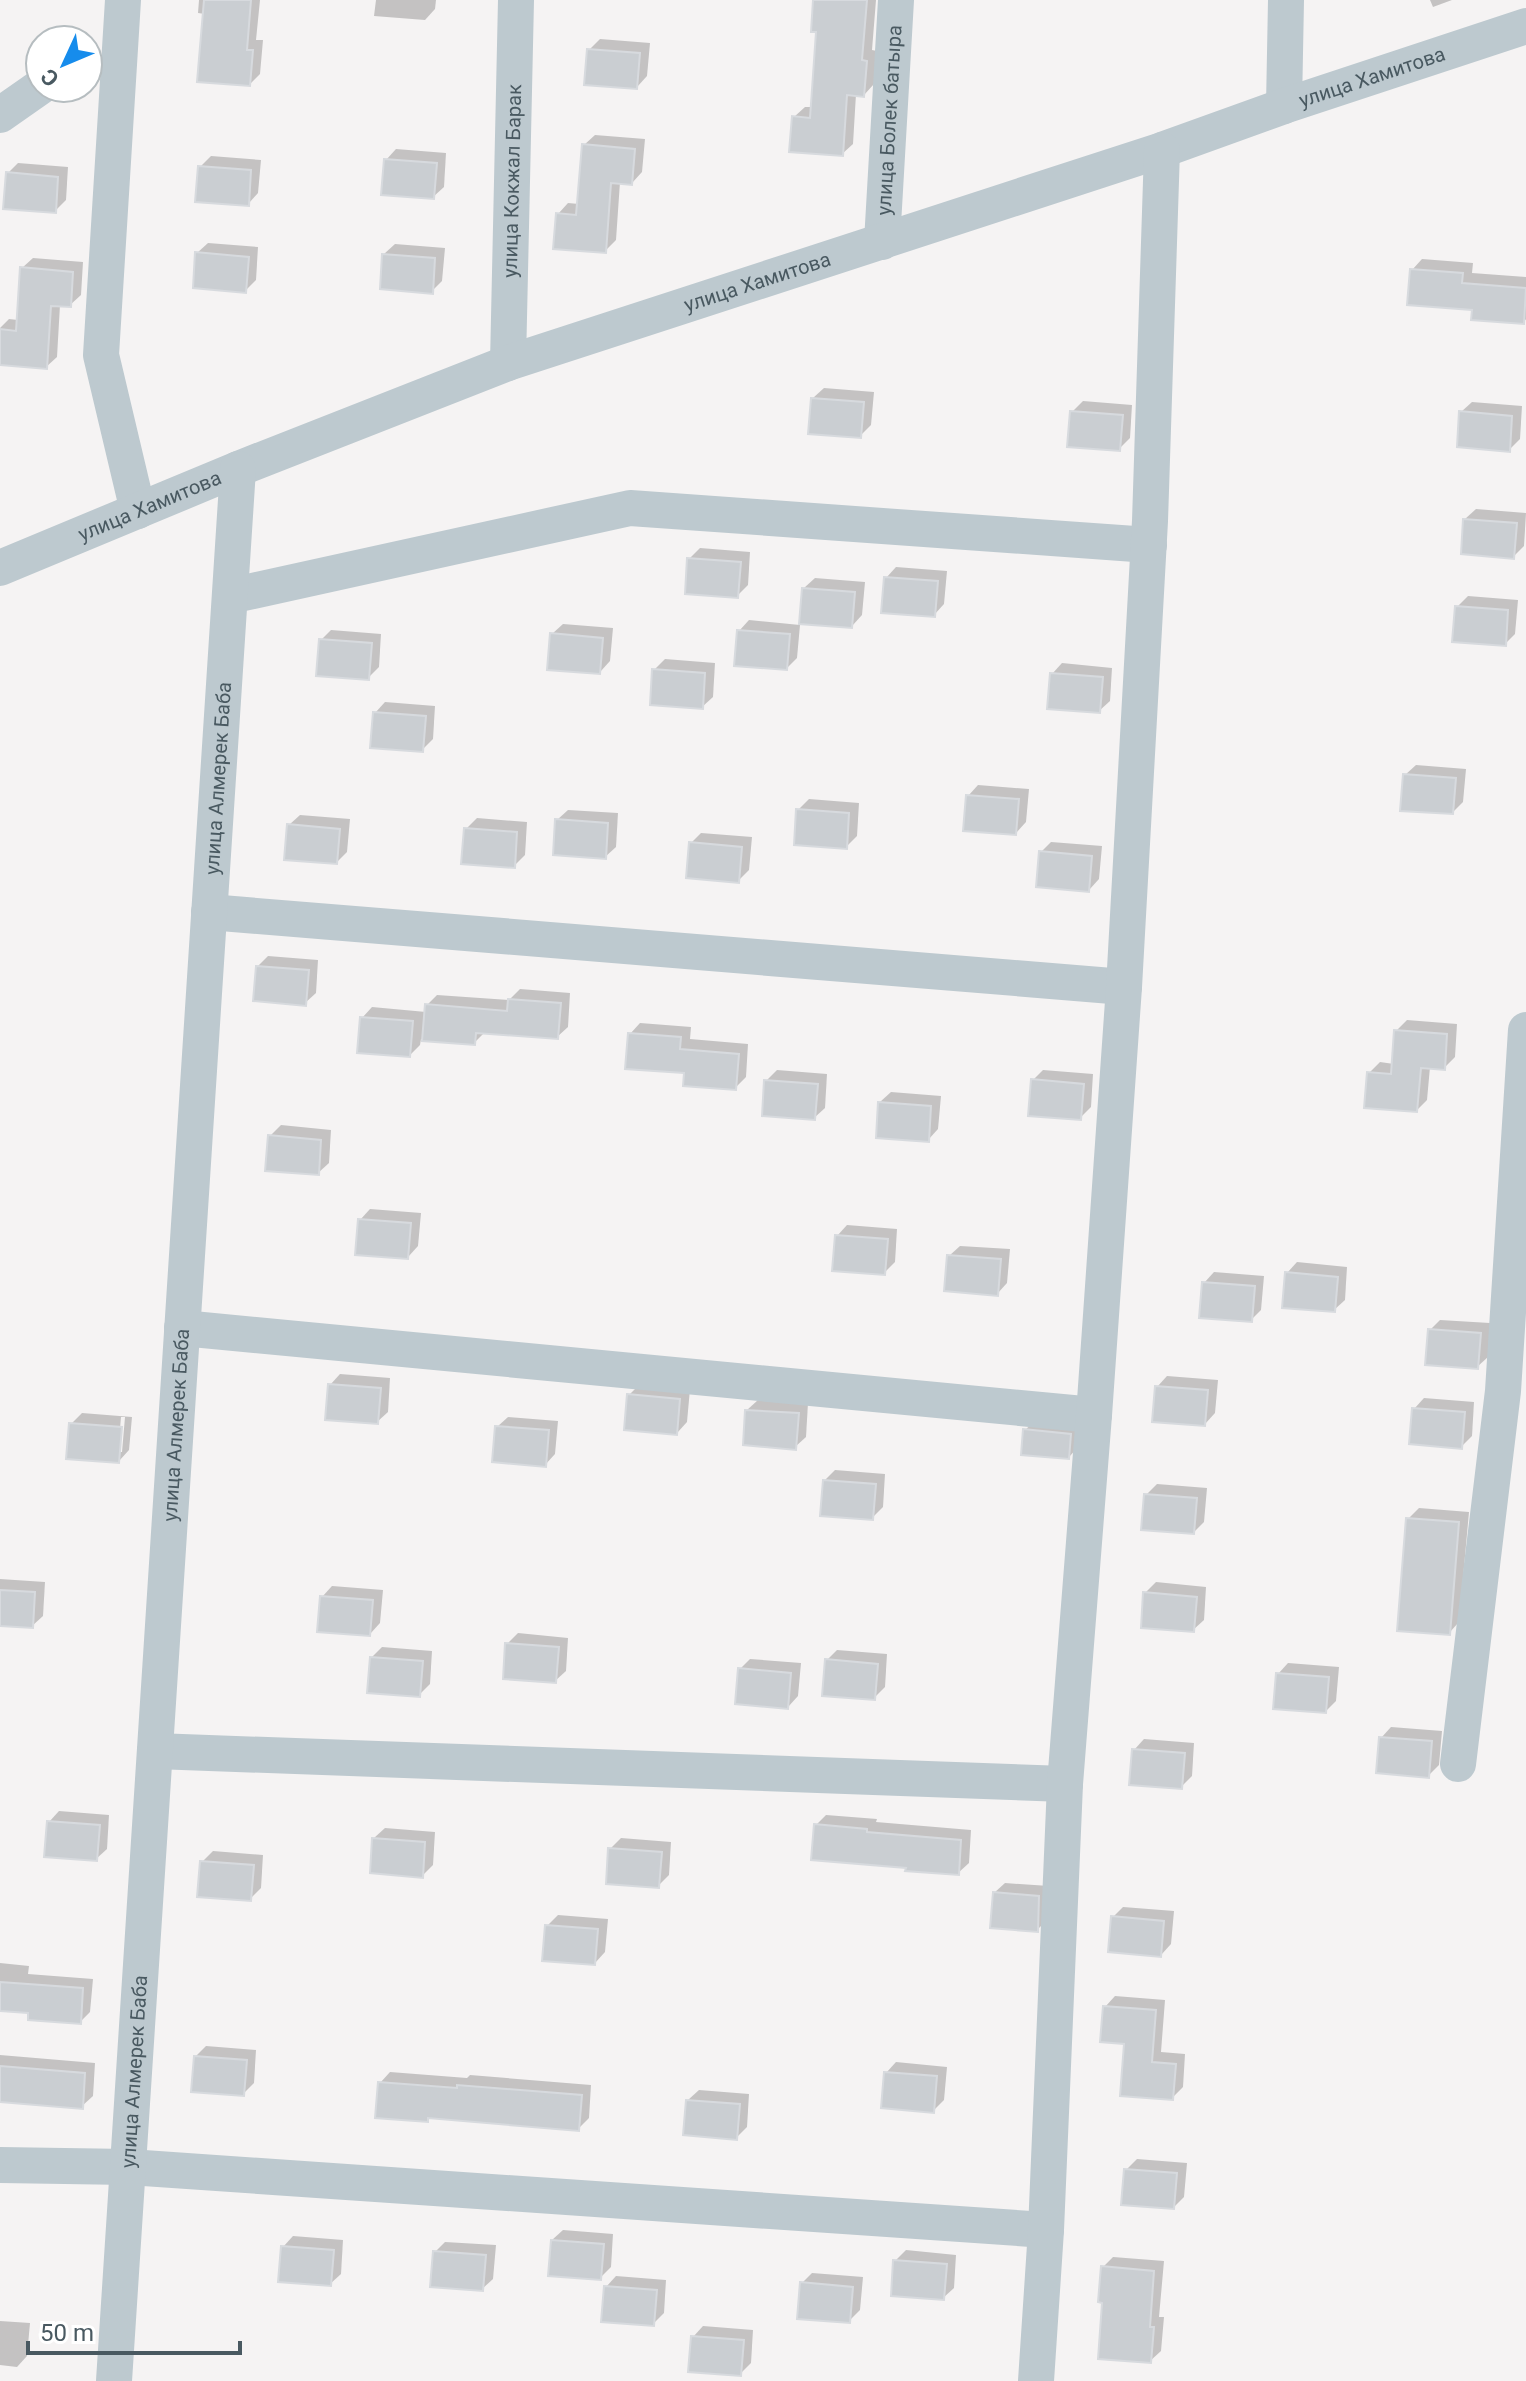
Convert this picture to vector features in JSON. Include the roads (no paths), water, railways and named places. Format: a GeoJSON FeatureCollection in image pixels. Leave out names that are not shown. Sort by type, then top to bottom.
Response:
{"type":"FeatureCollection","features":[{"type":"Feature","properties":{"kind":"street"},"geometry":{"type":"LineString","coordinates":[[104,52],[123,0]]}},
{"type":"Feature","properties":{"kind":"street","name":"улица Кокжал Барак"},"geometry":{"type":"LineString","coordinates":[[508,363],[516,0]]}},
{"type":"Feature","properties":{"kind":"street","name":"улица Болек батыра"},"geometry":{"type":"LineString","coordinates":[[882,242],[896,0]]}},
{"type":"Feature","properties":{"kind":"street"},"geometry":{"type":"LineString","coordinates":[[1284,106],[1286,0]]}},
{"type":"Feature","properties":{"kind":"street","name":"улица Хамитова"},"geometry":{"type":"LineString","coordinates":[[0,568],[238,469],[508,363],[1162,150],[1526,26]]}},
{"type":"Feature","properties":{"kind":"street"},"geometry":{"type":"LineString","coordinates":[[0,115],[24,98]]}},
{"type":"Feature","properties":{"kind":"street"},"geometry":{"type":"LineString","coordinates":[[103,104],[101,355],[138,511]]}},
{"type":"Feature","properties":{"kind":"street"},"geometry":{"type":"LineString","coordinates":[[1036,2381],[1046,2230],[1065,1784],[1124,987],[1149,545],[1162,150]]}},
{"type":"Feature","properties":{"kind":"street","name":"улица Алмерек Баба"},"geometry":{"type":"LineString","coordinates":[[114,2381],[238,469]]}},
{"type":"Feature","properties":{"kind":"street"},"geometry":{"type":"LineString","coordinates":[[230,596],[630,508],[1149,545]]}},
{"type":"Feature","properties":{"kind":"street"},"geometry":{"type":"LineString","coordinates":[[209,912],[1124,987]]}},
{"type":"Feature","properties":{"kind":"street"},"geometry":{"type":"LineString","coordinates":[[1458,1764],[1503,1391],[1526,1030]]}},
{"type":"Feature","properties":{"kind":"street"},"geometry":{"type":"LineString","coordinates":[[182,1328],[1094,1415]]}},
{"type":"Feature","properties":{"kind":"street"},"geometry":{"type":"LineString","coordinates":[[155,1751],[1065,1784]]}},
{"type":"Feature","properties":{"kind":"street"},"geometry":{"type":"LineString","coordinates":[[0,2165],[129,2167],[1046,2230]]}}]}
